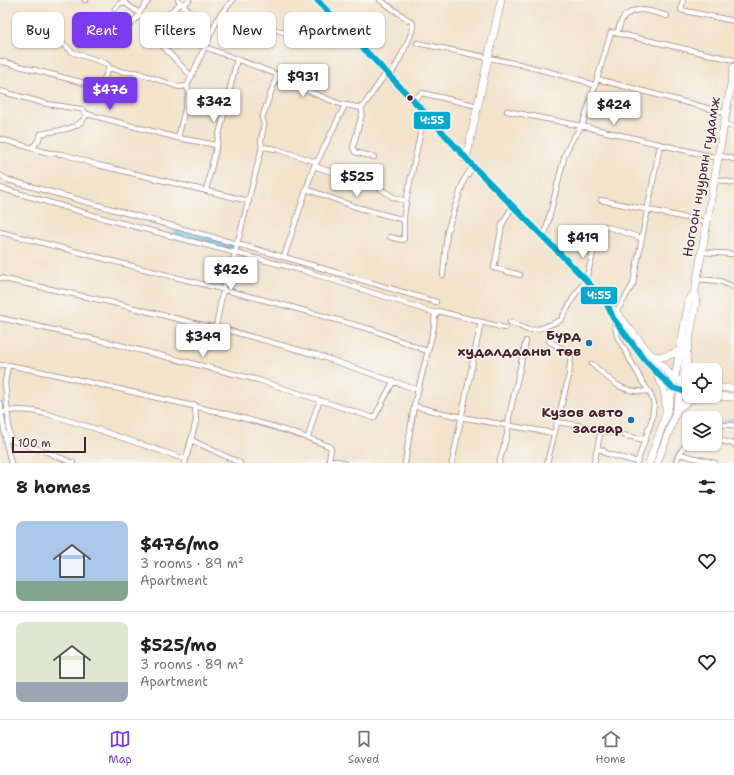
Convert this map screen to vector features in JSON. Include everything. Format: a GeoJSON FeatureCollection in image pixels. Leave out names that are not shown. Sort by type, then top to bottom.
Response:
{"type":"FeatureCollection","features":[{"type":"Feature","properties":{"kind":"main road"},"geometry":{"type":"LineString","coordinates":[[317,0],[328,12]]}},
{"type":"Feature","properties":{"kind":"main road"},"geometry":{"type":"LineString","coordinates":[[466,159],[501,0]]}},
{"type":"Feature","properties":{"kind":"main road"},"geometry":{"type":"LineString","coordinates":[[362,48],[429,117],[466,159],[512,207],[586,280],[673,388],[681,391]]}},
{"type":"Feature","properties":{"kind":"main road","name":"Ногоон нуурын гудамж"},"geometry":{"type":"LineString","coordinates":[[686,363],[696,303],[695,291],[701,252],[734,67]]}},
{"type":"Feature","properties":{"kind":"main road","name":"Ногоон нуурын гудамж"},"geometry":{"type":"LineString","coordinates":[[649,463],[666,415],[675,379],[689,301],[695,291]]}},
{"type":"Feature","properties":{"kind":"main road"},"geometry":{"type":"LineString","coordinates":[[647,357],[664,357],[680,350]]}},
{"type":"Feature","properties":{"kind":"main road"},"geometry":{"type":"LineString","coordinates":[[686,356],[687,363]]}},
{"type":"Feature","properties":{"kind":"main road"},"geometry":{"type":"LineString","coordinates":[[647,357],[675,379],[682,382]]}},
{"type":"Feature","properties":{"kind":"main road"},"geometry":{"type":"LineString","coordinates":[[647,357],[662,383],[665,393],[666,415]]}},
{"type":"Feature","properties":{"kind":"main road"},"geometry":{"type":"LineString","coordinates":[[722,388],[734,388]]}},
{"type":"Feature","properties":{"kind":"main road","name":"Ногоон нуурын гудамж"},"geometry":{"type":"LineString","coordinates":[[657,463],[676,410],[681,391]]}},
{"type":"Feature","properties":{"kind":"main road"},"geometry":{"type":"LineString","coordinates":[[722,396],[734,397]]}},
{"type":"Feature","properties":{"kind":"main road"},"geometry":{"type":"LineString","coordinates":[[676,410],[686,403]]}},
{"type":"Feature","properties":{"kind":"street"},"geometry":{"type":"LineString","coordinates":[[132,22],[140,15],[139,13],[149,0]]}},
{"type":"Feature","properties":{"kind":"street"},"geometry":{"type":"LineString","coordinates":[[171,12],[181,3],[189,0]]}},
{"type":"Feature","properties":{"kind":"street"},"geometry":{"type":"LineString","coordinates":[[222,12],[233,0]]}},
{"type":"Feature","properties":{"kind":"street"},"geometry":{"type":"LineString","coordinates":[[374,157],[355,152],[353,147],[362,108],[388,75],[408,40],[413,27],[413,23],[380,0]]}},
{"type":"Feature","properties":{"kind":"street"},"geometry":{"type":"LineString","coordinates":[[683,0],[681,10],[734,21]]}},
{"type":"Feature","properties":{"kind":"street"},"geometry":{"type":"LineString","coordinates":[[115,9],[118,4],[122,2],[139,13]]}},
{"type":"Feature","properties":{"kind":"street"},"geometry":{"type":"LineString","coordinates":[[181,3],[189,12]]}},
{"type":"Feature","properties":{"kind":"street"},"geometry":{"type":"LineString","coordinates":[[617,33],[622,19],[630,12],[640,10],[668,16]]}},
{"type":"Feature","properties":{"kind":"street"},"geometry":{"type":"LineString","coordinates":[[210,36],[218,16]]}},
{"type":"Feature","properties":{"kind":"street"},"geometry":{"type":"LineString","coordinates":[[544,238],[565,154],[573,138],[582,126],[611,32],[734,60]]}},
{"type":"Feature","properties":{"kind":"street"},"geometry":{"type":"LineString","coordinates":[[417,43],[488,57],[584,81],[595,86]]}},
{"type":"Feature","properties":{"kind":"street"},"geometry":{"type":"LineString","coordinates":[[64,45],[72,52],[105,63],[109,68],[124,72],[136,72],[179,87],[187,86]]}},
{"type":"Feature","properties":{"kind":"street"},"geometry":{"type":"LineString","coordinates":[[164,48],[191,76]]}},
{"type":"Feature","properties":{"kind":"street"},"geometry":{"type":"LineString","coordinates":[[178,138],[189,92],[187,86],[205,48]]}},
{"type":"Feature","properties":{"kind":"street"},"geometry":{"type":"LineString","coordinates":[[208,48],[276,74],[276,78],[262,118],[264,124],[261,142],[262,147],[235,254],[223,289],[216,327]]}},
{"type":"Feature","properties":{"kind":"street"},"geometry":{"type":"LineString","coordinates":[[206,190],[237,59]]}},
{"type":"Feature","properties":{"kind":"street"},"geometry":{"type":"LineString","coordinates":[[0,61],[96,86],[100,86],[102,84],[109,68]]}},
{"type":"Feature","properties":{"kind":"street"},"geometry":{"type":"LineString","coordinates":[[276,78],[345,105],[362,108]]}},
{"type":"Feature","properties":{"kind":"street"},"geometry":{"type":"LineString","coordinates":[[597,79],[726,113]]}},
{"type":"Feature","properties":{"kind":"street"},"geometry":{"type":"LineString","coordinates":[[0,91],[40,103],[80,109],[87,114],[178,138],[217,146]]}},
{"type":"Feature","properties":{"kind":"street"},"geometry":{"type":"LineString","coordinates":[[413,100],[422,93],[478,106]]}},
{"type":"Feature","properties":{"kind":"street"},"geometry":{"type":"LineString","coordinates":[[284,257],[315,164],[345,105]]}},
{"type":"Feature","properties":{"kind":"street"},"geometry":{"type":"LineString","coordinates":[[507,111],[582,126],[660,145],[734,159]]}},
{"type":"Feature","properties":{"kind":"street"},"geometry":{"type":"LineString","coordinates":[[32,148],[38,141],[41,134],[78,126],[87,114]]}},
{"type":"Feature","properties":{"kind":"street"},"geometry":{"type":"LineString","coordinates":[[390,237],[403,240],[405,237],[404,220],[406,201],[421,130],[429,117]]}},
{"type":"Feature","properties":{"kind":"street"},"geometry":{"type":"LineString","coordinates":[[724,124],[734,127]]}},
{"type":"Feature","properties":{"kind":"street"},"geometry":{"type":"LineString","coordinates":[[0,139],[50,153],[62,154],[98,165],[249,201]]}},
{"type":"Feature","properties":{"kind":"street"},"geometry":{"type":"LineString","coordinates":[[597,449],[637,463],[652,419],[654,403],[617,336],[615,316],[633,284],[646,210],[660,145]]}},
{"type":"Feature","properties":{"kind":"street"},"geometry":{"type":"LineString","coordinates":[[262,147],[276,149],[379,188],[393,197],[406,201]]}},
{"type":"Feature","properties":{"kind":"street"},"geometry":{"type":"LineString","coordinates":[[443,275],[447,232],[464,180],[473,166]]}},
{"type":"Feature","properties":{"kind":"street"},"geometry":{"type":"LineString","coordinates":[[0,175],[8,180],[284,257],[436,302]]}},
{"type":"Feature","properties":{"kind":"street"},"geometry":{"type":"LineString","coordinates":[[714,179],[734,183]]}},
{"type":"Feature","properties":{"kind":"street"},"geometry":{"type":"LineString","coordinates":[[0,188],[106,219],[235,254],[256,257],[305,271],[433,312],[436,315]]}},
{"type":"Feature","properties":{"kind":"street"},"geometry":{"type":"LineString","coordinates":[[306,189],[356,207],[404,220]]}},
{"type":"Feature","properties":{"kind":"street"},"geometry":{"type":"LineString","coordinates":[[601,200],[706,222]]}},
{"type":"Feature","properties":{"kind":"street"},"geometry":{"type":"LineString","coordinates":[[512,207],[502,226],[494,268],[520,275]]}},
{"type":"Feature","properties":{"kind":"street"},"geometry":{"type":"LineString","coordinates":[[510,322],[531,330],[542,328],[561,320],[575,295],[586,280],[601,227],[605,226],[641,238]]}},
{"type":"Feature","properties":{"kind":"street"},"geometry":{"type":"LineString","coordinates":[[0,232],[223,289],[373,330],[428,351]]}},
{"type":"Feature","properties":{"kind":"street"},"geometry":{"type":"LineString","coordinates":[[701,252],[734,254]]}},
{"type":"Feature","properties":{"kind":"street"},"geometry":{"type":"LineString","coordinates":[[0,278],[110,302],[206,326],[216,327],[317,355],[418,390]]}},
{"type":"Feature","properties":{"kind":"street"},"geometry":{"type":"LineString","coordinates":[[697,279],[720,282],[734,287]]}},
{"type":"Feature","properties":{"kind":"street"},"geometry":{"type":"LineString","coordinates":[[408,305],[410,295]]}},
{"type":"Feature","properties":{"kind":"street"},"geometry":{"type":"LineString","coordinates":[[406,463],[414,406],[438,311],[505,328]]}},
{"type":"Feature","properties":{"kind":"street"},"geometry":{"type":"LineString","coordinates":[[0,318],[111,343],[258,380],[374,418],[393,382]]}},
{"type":"Feature","properties":{"kind":"street"},"geometry":{"type":"LineString","coordinates":[[452,463],[481,322]]}},
{"type":"Feature","properties":{"kind":"street"},"geometry":{"type":"LineString","coordinates":[[499,463],[526,341]]}},
{"type":"Feature","properties":{"kind":"street"},"geometry":{"type":"LineString","coordinates":[[547,463],[569,375],[571,354],[549,341]]}},
{"type":"Feature","properties":{"kind":"street"},"geometry":{"type":"LineString","coordinates":[[592,364],[603,375],[621,388],[634,392],[648,391]]}},
{"type":"Feature","properties":{"kind":"street"},"geometry":{"type":"LineString","coordinates":[[0,365],[8,365],[195,405],[239,416],[308,437],[331,447],[329,459],[344,463]]}},
{"type":"Feature","properties":{"kind":"street"},"geometry":{"type":"LineString","coordinates":[[8,365],[5,382],[10,440]]}},
{"type":"Feature","properties":{"kind":"street"},"geometry":{"type":"LineString","coordinates":[[308,437],[320,400]]}},
{"type":"Feature","properties":{"kind":"street"},"geometry":{"type":"LineString","coordinates":[[0,403],[5,438],[11,463]]}},
{"type":"Feature","properties":{"kind":"street"},"geometry":{"type":"LineString","coordinates":[[1,412],[33,411],[46,414],[93,428],[185,461],[196,421],[195,405]]}},
{"type":"Feature","properties":{"kind":"street"},"geometry":{"type":"LineString","coordinates":[[414,406],[494,424],[554,433]]}},
{"type":"Feature","properties":{"kind":"street"},"geometry":{"type":"LineString","coordinates":[[557,422],[645,440]]}},
{"type":"Feature","properties":{"kind":"street"},"geometry":{"type":"LineString","coordinates":[[722,425],[734,425]]}},
{"type":"Feature","properties":{"kind":"street"},"geometry":{"type":"LineString","coordinates":[[594,463],[601,430]]}},
{"type":"Feature","properties":{"kind":"street"},"geometry":{"type":"LineString","coordinates":[[5,438],[47,452],[73,463]]}},
{"type":"Feature","properties":{"kind":"street"},"geometry":{"type":"LineString","coordinates":[[191,440],[240,463]]}},
{"type":"Feature","properties":{"kind":"street"},"geometry":{"type":"LineString","coordinates":[[722,441],[734,444]]}},
{"type":"Feature","properties":{"kind":"street"},"geometry":{"type":"LineString","coordinates":[[676,463],[682,450]]}},
{"type":"Feature","properties":{"kind":"street"},"geometry":{"type":"LineString","coordinates":[[679,454],[715,463]]}},
{"type":"Feature","properties":{"kind":"waterway"},"geometry":{"type":"LineString","coordinates":[[178,233],[232,248]]}},
{"type":"Feature","properties":{"kind":"waterway"},"geometry":{"type":"LineString","coordinates":[[722,422],[734,419]]}},
{"type":"Feature","properties":{"kind":"waterway"},"geometry":{"type":"LineString","coordinates":[[671,463],[682,446]]}},
{"type":"Feature","properties":{"kind":"transit line","name":"Ч:55"},"geometry":{"type":"LineString","coordinates":[[317,0],[429,117],[473,166],[586,280],[608,306],[613,318],[644,359],[673,388],[682,391]]}},
{"type":"Feature","properties":{"kind":"place","name":"Бүрд худалдааны төв"},"geometry":{"type":"Point","coordinates":[589,343]}},
{"type":"Feature","properties":{"kind":"place","name":"Кузов авто засвар"},"geometry":{"type":"Point","coordinates":[631,420]}}]}
